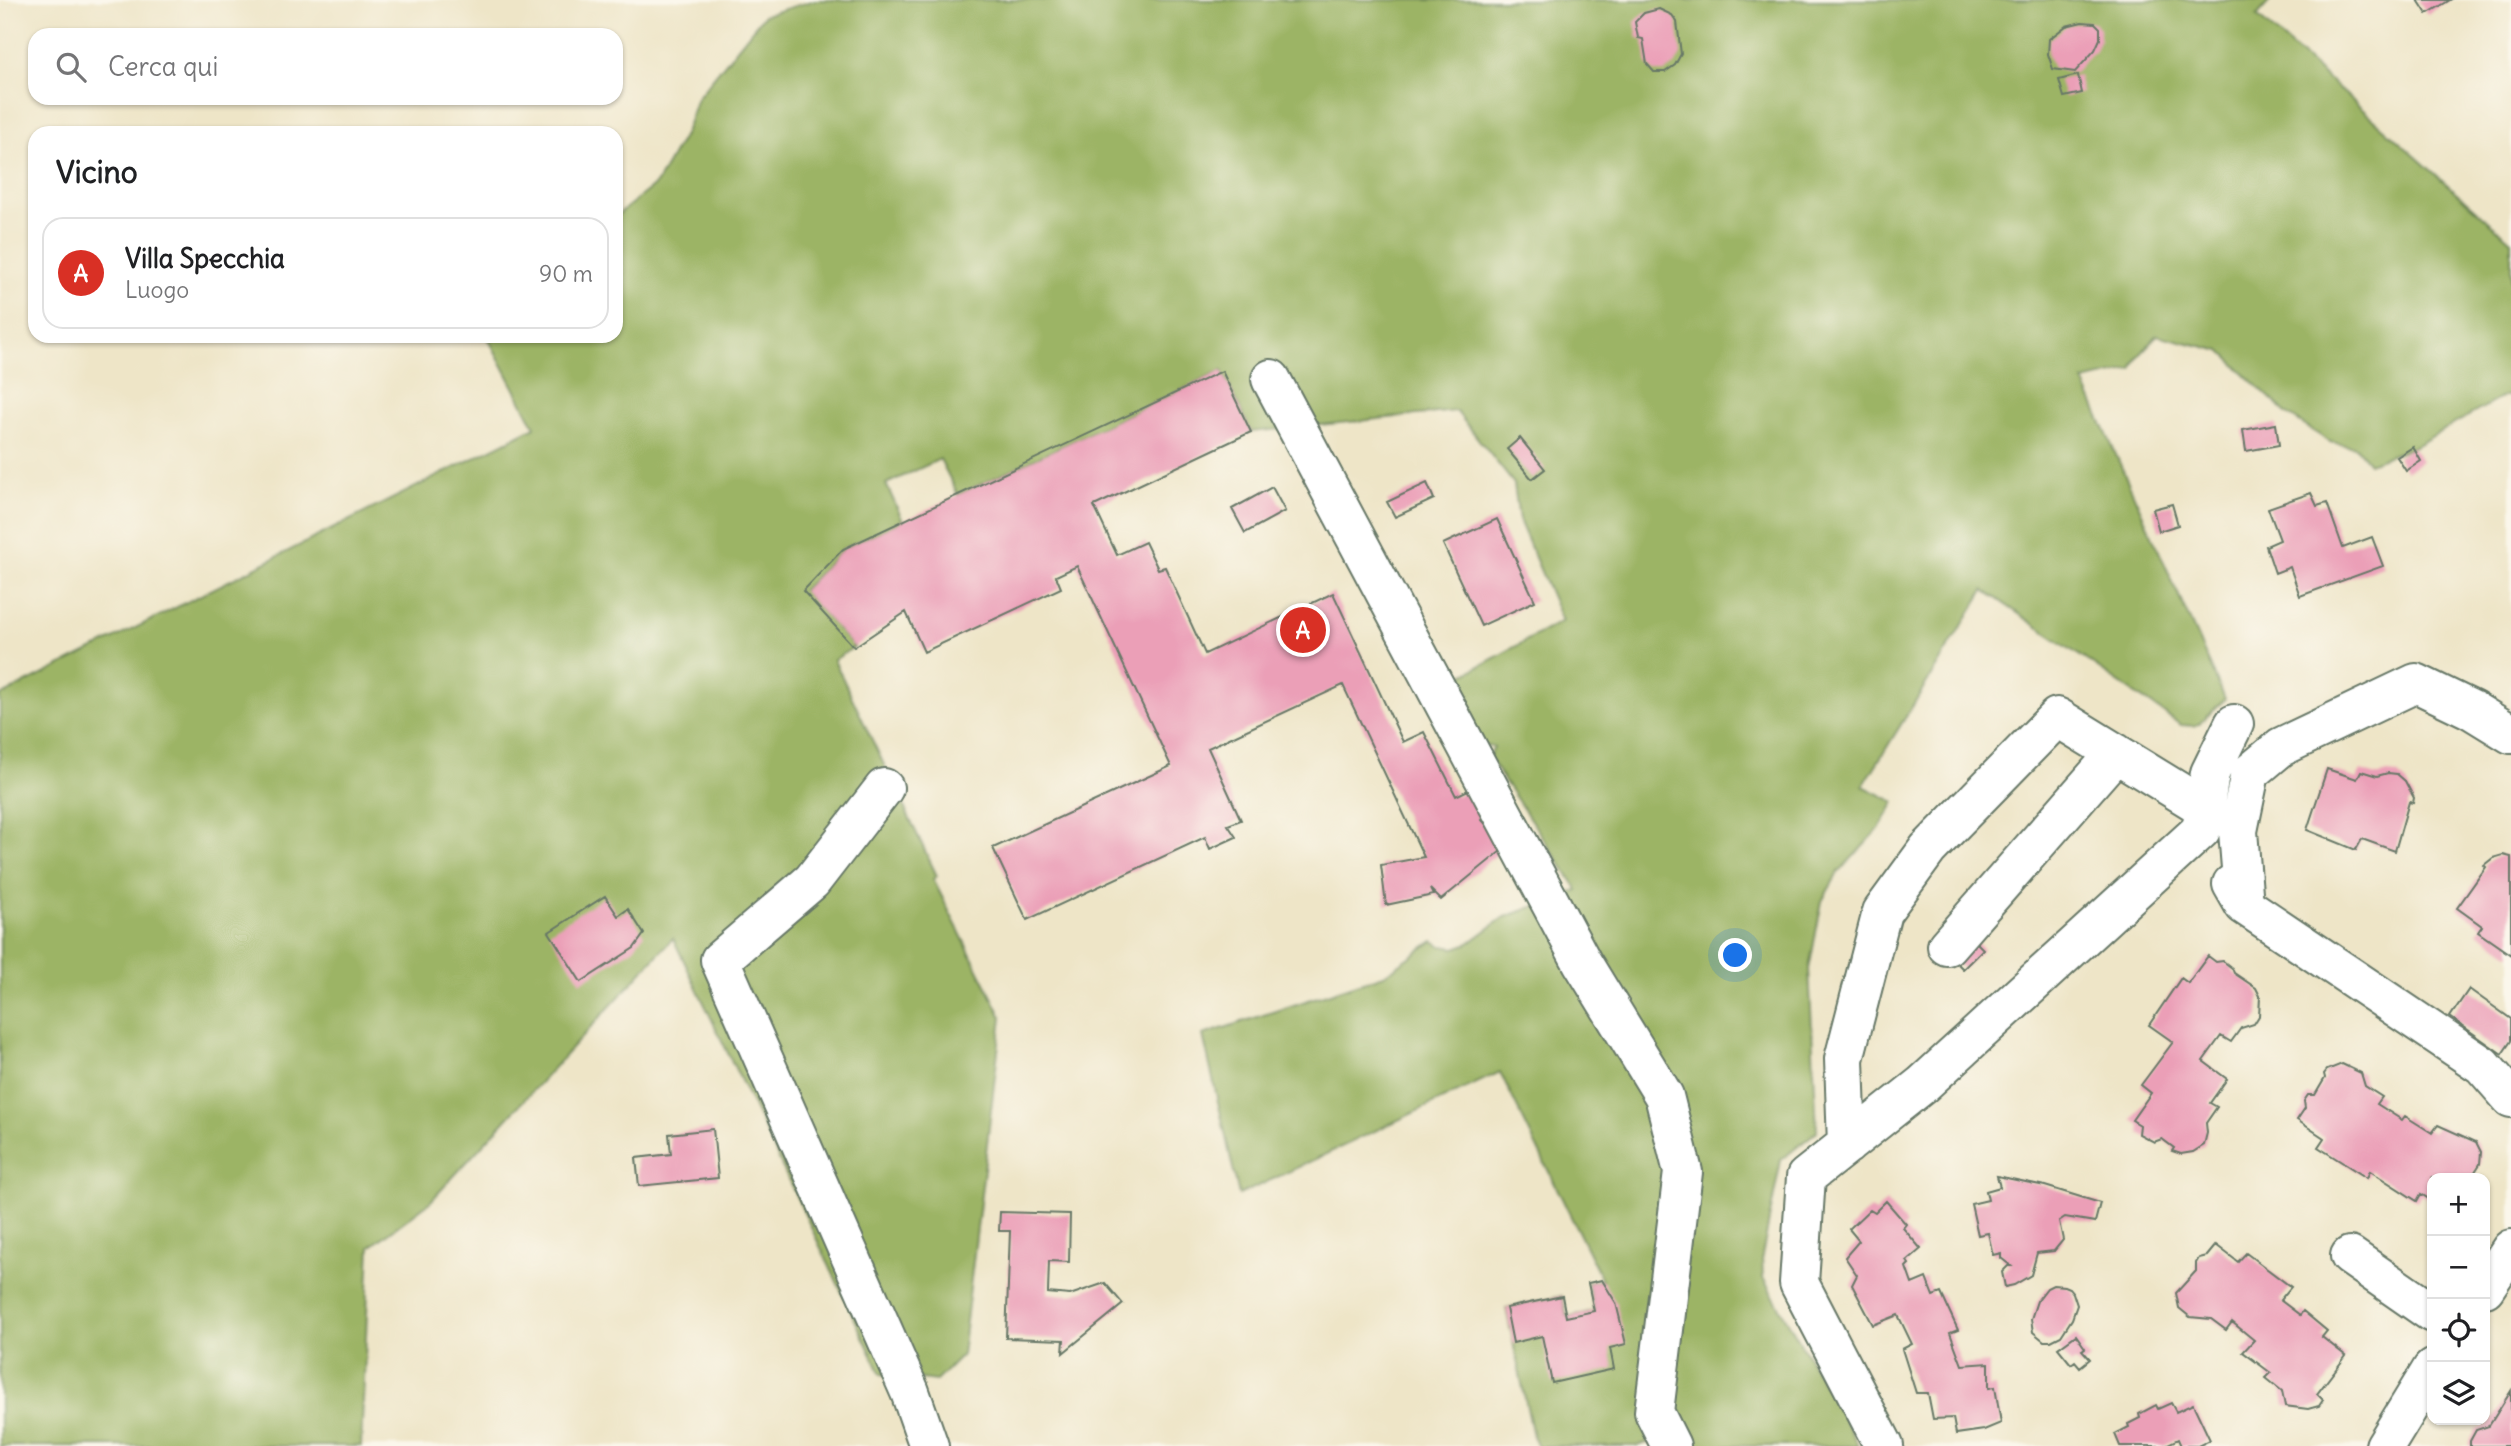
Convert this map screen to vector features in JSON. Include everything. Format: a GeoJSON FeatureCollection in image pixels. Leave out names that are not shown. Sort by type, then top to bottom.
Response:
{"type":"FeatureCollection","features":[{"type":"Feature","properties":{"kind":"street"},"geometry":{"type":"LineString","coordinates":[[1271,379],[1582,962],[1664,1096],[1683,1172],[1654,1412],[1671,1446]]}},
{"type":"Feature","properties":{"kind":"street"},"geometry":{"type":"LineString","coordinates":[[2244,905],[2238,831],[2250,773],[2281,747],[2416,682],[2472,710],[2511,734]]}},
{"type":"Feature","properties":{"kind":"street"},"geometry":{"type":"LineString","coordinates":[[1847,1145],[1844,1059],[1882,912],[1928,849],[2057,717],[2116,753],[2203,819],[2244,905],[2482,1065],[2511,1098]]}},
{"type":"Feature","properties":{"kind":"street"},"geometry":{"type":"LineString","coordinates":[[1884,1446],[1799,1283],[1806,1177],[1922,1086],[2203,819],[2210,773],[2234,724]]}},
{"type":"Feature","properties":{"kind":"street"},"geometry":{"type":"LineString","coordinates":[[1947,946],[2116,753]]}},
{"type":"Feature","properties":{"kind":"street"},"geometry":{"type":"LineString","coordinates":[[884,788],[812,881],[720,960],[910,1392],[929,1446]]}},
{"type":"Feature","properties":{"kind":"street"},"geometry":{"type":"LineString","coordinates":[[2490,1280],[2511,1249]]}},
{"type":"Feature","properties":{"kind":"street"},"geometry":{"type":"LineString","coordinates":[[2350,1256],[2427,1310]]}},
{"type":"Feature","properties":{"kind":"street"},"geometry":{"type":"LineString","coordinates":[[2385,1446],[2427,1377]]}},
{"type":"Feature","properties":{"kind":"green space"},"geometry":{"type":"Polygon","coordinates":[[[815,0],[2271,0],[2257,16],[2511,241],[2511,396],[2504,396],[2413,447],[2369,463],[2356,447],[2330,442],[2287,414],[2221,351],[2157,335],[2139,356],[2132,370],[2083,381],[2225,699],[2199,724],[2181,725],[1984,590],[1863,786],[1895,802],[1880,828],[1838,873],[1822,901],[1809,969],[1817,1131],[1781,1160],[1762,1256],[1763,1278],[1859,1446],[1683,1446],[1677,1435],[1636,1446],[1538,1446],[1533,1436],[1506,1308],[1562,1296],[1567,1317],[1594,1311],[1588,1283],[1602,1280],[1500,1072],[1239,1195],[1203,1035],[1384,975],[1433,941],[1455,948],[1469,943],[1503,918],[1578,890],[1489,758],[1494,747],[1466,744],[1434,691],[1562,621],[1519,520],[1514,484],[1456,411],[1251,432],[1222,371],[958,495],[940,459],[886,484],[903,521],[843,549],[803,590],[854,647],[834,660],[937,876],[933,879],[1002,1017],[962,1355],[936,1381],[881,1374],[673,938],[431,1201],[370,1247],[361,1446],[0,1446],[0,696],[535,427],[491,343],[623,343],[623,210],[656,184],[685,133],[697,98],[764,15],[815,0]]]}},
{"type":"Feature","properties":{"kind":"building"},"geometry":{"type":"Polygon","coordinates":[[[2418,0],[2450,0],[2427,14],[2418,0]]]}},
{"type":"Feature","properties":{"kind":"building"},"geometry":{"type":"Polygon","coordinates":[[[1659,9],[1672,15],[1677,22],[1681,54],[1675,65],[1665,72],[1654,72],[1647,64],[1643,39],[1638,38],[1635,22],[1644,13],[1659,9]]]}},
{"type":"Feature","properties":{"kind":"building"},"geometry":{"type":"Polygon","coordinates":[[[2082,22],[2095,23],[2100,28],[2100,39],[2095,50],[2075,72],[2053,69],[2048,54],[2049,39],[2066,26],[2082,22]]]}},
{"type":"Feature","properties":{"kind":"building"},"geometry":{"type":"Polygon","coordinates":[[[2078,75],[2082,93],[2064,97],[2059,80],[2078,75]]]}},
{"type":"Feature","properties":{"kind":"building"},"geometry":{"type":"Polygon","coordinates":[[[1222,371],[1251,432],[1094,506],[1117,555],[1145,542],[1158,569],[1165,567],[1205,654],[1333,593],[1403,742],[1424,732],[1456,796],[1468,790],[1485,813],[1481,819],[1506,847],[1441,900],[1430,889],[1433,895],[1386,905],[1381,865],[1424,857],[1343,685],[1208,748],[1241,820],[1228,825],[1236,837],[1210,849],[1205,837],[1027,920],[993,848],[1171,766],[1077,566],[1056,576],[1061,588],[924,652],[906,612],[854,647],[803,591],[843,549],[1222,371]]]}},
{"type":"Feature","properties":{"kind":"building"},"geometry":{"type":"Polygon","coordinates":[[[2276,424],[2279,445],[2246,451],[2243,430],[2276,424]]]}},
{"type":"Feature","properties":{"kind":"building"},"geometry":{"type":"Polygon","coordinates":[[[1520,438],[1545,469],[1532,479],[1507,449],[1520,438]]]}},
{"type":"Feature","properties":{"kind":"building"},"geometry":{"type":"Polygon","coordinates":[[[2413,447],[2421,461],[2406,471],[2397,457],[2413,447]]]}},
{"type":"Feature","properties":{"kind":"building"},"geometry":{"type":"Polygon","coordinates":[[[1427,483],[1434,499],[1395,517],[1387,502],[1427,483]]]}},
{"type":"Feature","properties":{"kind":"building"},"geometry":{"type":"Polygon","coordinates":[[[1272,487],[1285,511],[1245,533],[1232,509],[1272,487]]]}},
{"type":"Feature","properties":{"kind":"building"},"geometry":{"type":"Polygon","coordinates":[[[2311,493],[2317,506],[2327,503],[2343,548],[2372,537],[2383,566],[2300,596],[2290,567],[2275,573],[2266,546],[2280,540],[2268,508],[2311,493]]]}},
{"type":"Feature","properties":{"kind":"building"},"geometry":{"type":"Polygon","coordinates":[[[2172,504],[2178,525],[2159,531],[2153,509],[2172,504]]]}},
{"type":"Feature","properties":{"kind":"building"},"geometry":{"type":"Polygon","coordinates":[[[1497,519],[1535,601],[1481,626],[1443,544],[1497,519]]]}},
{"type":"Feature","properties":{"kind":"building"},"geometry":{"type":"Polygon","coordinates":[[[2327,769],[2357,779],[2361,771],[2377,776],[2397,774],[2405,781],[2414,798],[2413,803],[2409,802],[2395,851],[2362,839],[2356,850],[2307,830],[2327,769]]]}},
{"type":"Feature","properties":{"kind":"building"},"geometry":{"type":"Polygon","coordinates":[[[2503,855],[2511,857],[2511,955],[2478,932],[2482,926],[2457,908],[2486,867],[2484,865],[2503,855]]]}},
{"type":"Feature","properties":{"kind":"building"},"geometry":{"type":"Polygon","coordinates":[[[605,896],[618,916],[628,909],[644,934],[634,948],[581,982],[549,932],[605,896]]]}},
{"type":"Feature","properties":{"kind":"building"},"geometry":{"type":"Polygon","coordinates":[[[1966,932],[1983,949],[1963,969],[1946,952],[1966,932]]]}},
{"type":"Feature","properties":{"kind":"building"},"geometry":{"type":"Polygon","coordinates":[[[2208,956],[2216,962],[2223,961],[2234,973],[2256,988],[2260,996],[2259,1016],[2254,1024],[2241,1028],[2231,1042],[2221,1036],[2203,1061],[2227,1079],[2210,1103],[2217,1107],[2206,1123],[2204,1145],[2193,1152],[2181,1154],[2172,1151],[2174,1148],[2162,1139],[2154,1142],[2139,1134],[2140,1125],[2132,1120],[2151,1093],[2141,1085],[2173,1042],[2149,1025],[2181,978],[2188,983],[2208,956]]]}},
{"type":"Feature","properties":{"kind":"building"},"geometry":{"type":"Polygon","coordinates":[[[2469,989],[2511,1019],[2511,1041],[2502,1054],[2450,1017],[2469,989]]]}},
{"type":"Feature","properties":{"kind":"building"},"geometry":{"type":"Polygon","coordinates":[[[2342,1064],[2361,1073],[2365,1086],[2382,1097],[2377,1104],[2402,1120],[2405,1116],[2432,1133],[2438,1125],[2476,1142],[2481,1152],[2480,1164],[2474,1173],[2427,1173],[2427,1198],[2421,1194],[2417,1201],[2370,1171],[2367,1178],[2318,1147],[2324,1138],[2297,1120],[2305,1108],[2304,1101],[2308,1095],[2315,1095],[2327,1070],[2342,1064]]]}},
{"type":"Feature","properties":{"kind":"building"},"geometry":{"type":"Polygon","coordinates":[[[713,1129],[718,1178],[639,1186],[636,1158],[671,1154],[669,1134],[713,1129]]]}},
{"type":"Feature","properties":{"kind":"building"},"geometry":{"type":"Polygon","coordinates":[[[1997,1176],[2045,1186],[2100,1203],[2095,1222],[2065,1217],[2059,1221],[2063,1240],[2054,1251],[2037,1253],[2031,1275],[2005,1287],[2002,1272],[2011,1266],[2001,1258],[2001,1253],[1993,1255],[1988,1233],[1978,1235],[1971,1204],[1988,1200],[1986,1191],[2000,1187],[1997,1176]]]}},
{"type":"Feature","properties":{"kind":"building"},"geometry":{"type":"Polygon","coordinates":[[[1886,1201],[1906,1224],[1903,1228],[1921,1249],[1907,1261],[1909,1264],[1906,1267],[1912,1284],[1926,1278],[1933,1296],[1941,1293],[1958,1330],[1950,1333],[1962,1365],[1989,1363],[1989,1388],[1995,1387],[2001,1423],[1984,1430],[1956,1434],[1953,1418],[1933,1419],[1928,1393],[1916,1393],[1902,1349],[1912,1344],[1898,1315],[1873,1325],[1852,1285],[1857,1275],[1845,1257],[1859,1241],[1849,1229],[1870,1209],[1875,1212],[1886,1201]]]}},
{"type":"Feature","properties":{"kind":"building"},"geometry":{"type":"Polygon","coordinates":[[[1000,1212],[1070,1214],[1069,1262],[1049,1261],[1048,1293],[1070,1295],[1105,1283],[1123,1304],[1063,1353],[1064,1340],[1006,1338],[1010,1231],[999,1231],[1000,1212]]]}},
{"type":"Feature","properties":{"kind":"building"},"geometry":{"type":"Polygon","coordinates":[[[2216,1245],[2238,1262],[2246,1253],[2291,1287],[2280,1300],[2300,1315],[2303,1311],[2327,1331],[2322,1337],[2346,1356],[2317,1394],[2323,1400],[2319,1406],[2308,1409],[2285,1406],[2282,1391],[2266,1378],[2271,1373],[2243,1352],[2254,1340],[2232,1322],[2226,1330],[2211,1319],[2190,1317],[2179,1308],[2176,1293],[2196,1271],[2199,1258],[2207,1256],[2216,1245]]]}},
{"type":"Feature","properties":{"kind":"building"},"geometry":{"type":"Polygon","coordinates":[[[1602,1280],[1616,1303],[1626,1344],[1610,1348],[1614,1369],[1552,1383],[1542,1336],[1513,1343],[1506,1308],[1562,1296],[1566,1317],[1594,1311],[1588,1283],[1602,1280]]]}},
{"type":"Feature","properties":{"kind":"building"},"geometry":{"type":"Polygon","coordinates":[[[2053,1285],[2069,1288],[2077,1305],[2061,1336],[2044,1341],[2033,1332],[2031,1319],[2037,1301],[2047,1288],[2053,1285]]]}},
{"type":"Feature","properties":{"kind":"building"},"geometry":{"type":"Polygon","coordinates":[[[2076,1335],[2085,1348],[2082,1350],[2090,1359],[2080,1367],[2075,1361],[2071,1364],[2058,1348],[2076,1335]]]}},
{"type":"Feature","properties":{"kind":"building"},"geometry":{"type":"Polygon","coordinates":[[[2511,1391],[2511,1446],[2470,1446],[2476,1430],[2490,1424],[2511,1391]]]}},
{"type":"Feature","properties":{"kind":"building"},"geometry":{"type":"Polygon","coordinates":[[[2171,1403],[2176,1412],[2193,1404],[2210,1440],[2198,1446],[2181,1446],[2178,1439],[2164,1446],[2120,1446],[2115,1434],[2140,1418],[2139,1414],[2156,1405],[2158,1409],[2171,1403]]]}},
{"type":"Feature","properties":{"kind":"place","name":"Villa Specchia"},"geometry":{"type":"Point","coordinates":[1303,630]}}]}
